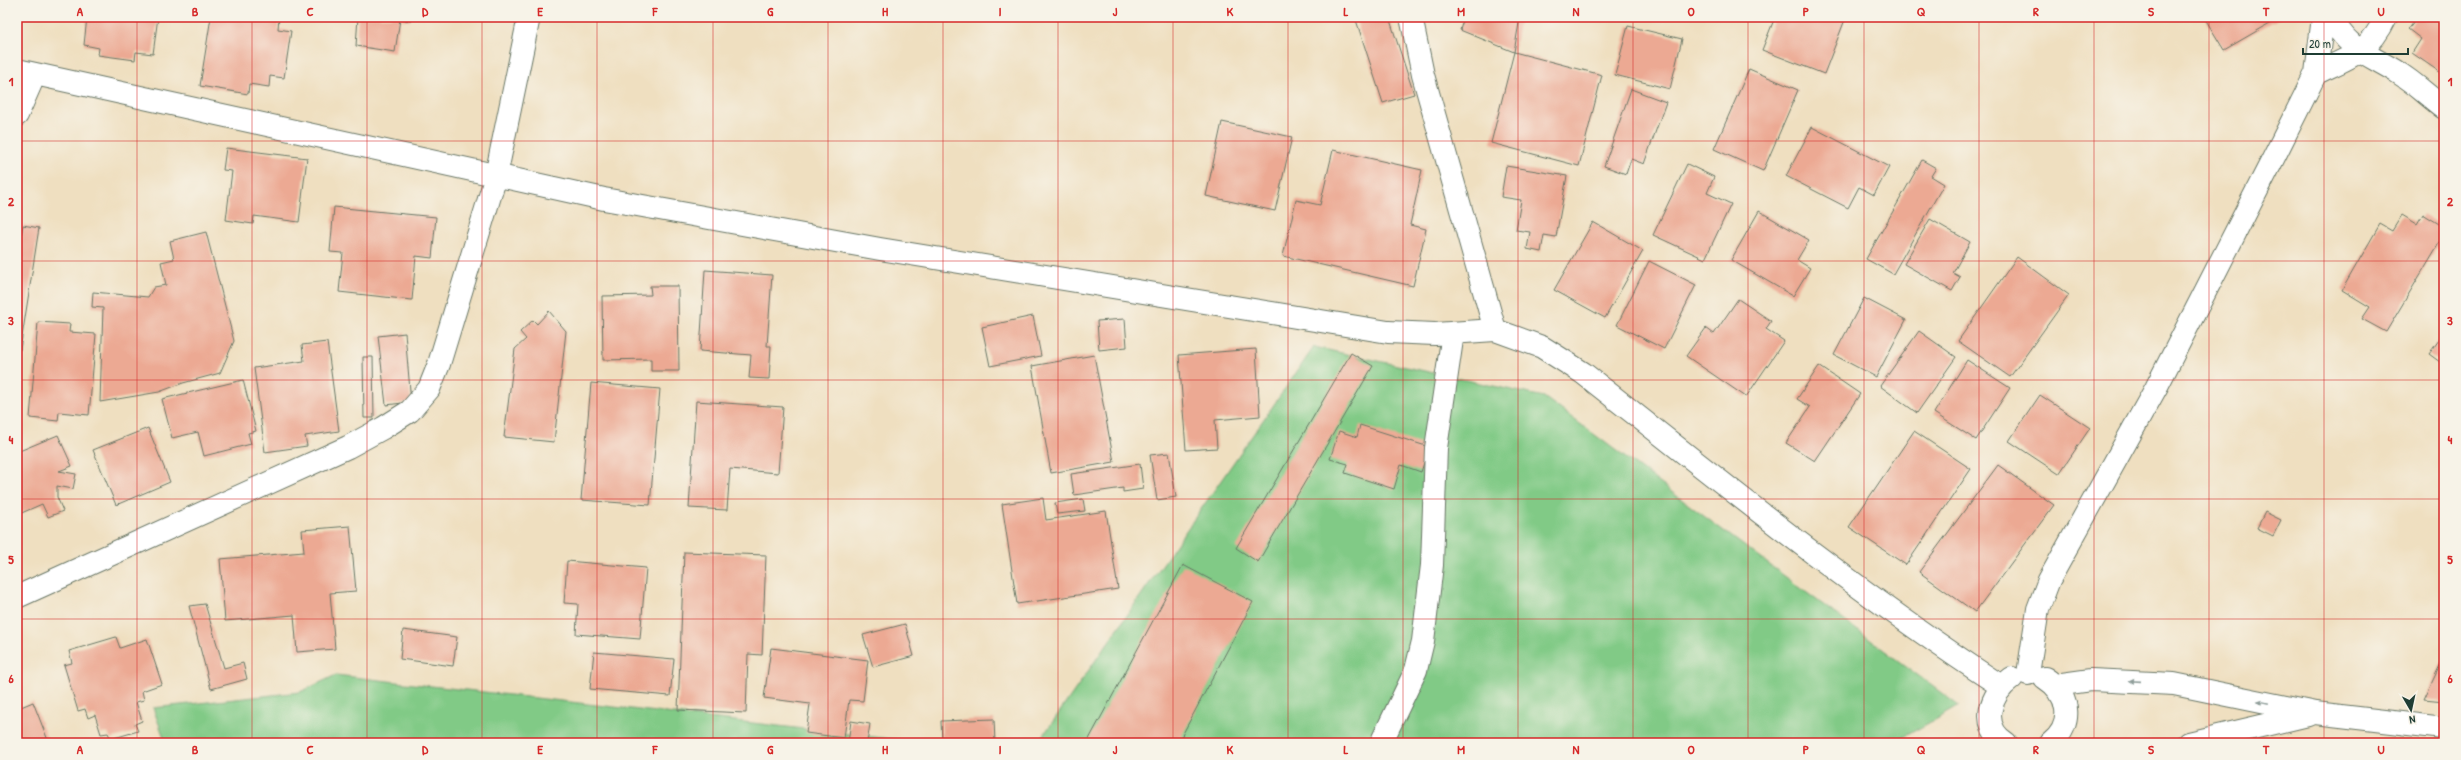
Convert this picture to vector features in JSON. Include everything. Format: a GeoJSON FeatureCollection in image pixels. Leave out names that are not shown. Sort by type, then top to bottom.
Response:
{"type":"FeatureCollection","features":[{"type":"Feature","properties":{"kind":"street"},"geometry":{"type":"LineString","coordinates":[[17,596],[348,447],[410,411],[429,389],[439,364],[496,176],[529,17]]}},
{"type":"Feature","properties":{"kind":"street"},"geometry":{"type":"LineString","coordinates":[[1411,17],[1423,75],[1496,330]]}},
{"type":"Feature","properties":{"kind":"street"},"geometry":{"type":"LineString","coordinates":[[2028,674],[2038,609],[2049,580],[2064,551],[2114,467],[2213,280],[2316,72],[2323,17]]}},
{"type":"Feature","properties":{"kind":"street"},"geometry":{"type":"LineString","coordinates":[[2332,17],[2342,34],[2361,52],[2399,72],[2444,108]]}},
{"type":"Feature","properties":{"kind":"street"},"geometry":{"type":"LineString","coordinates":[[2316,72],[2361,52],[2378,22]]}},
{"type":"Feature","properties":{"kind":"street"},"geometry":{"type":"LineString","coordinates":[[2378,22],[2399,72]]}},
{"type":"Feature","properties":{"kind":"street"},"geometry":{"type":"LineString","coordinates":[[17,115],[26,72],[604,199],[880,249],[1388,332],[1453,333],[1496,330],[1542,347],[1583,373],[1816,556],[1928,639],[2001,686]]}},
{"type":"Feature","properties":{"kind":"street"},"geometry":{"type":"LineString","coordinates":[[1381,743],[1413,676],[1423,641],[1432,565],[1436,448],[1453,333]]}},
{"type":"Feature","properties":{"kind":"street"},"geometry":{"type":"LineString","coordinates":[[2003,742],[1993,728],[1990,713],[1992,699],[2001,686],[2013,678],[2028,674],[2042,677],[2055,685],[2064,697],[2067,712],[2065,726],[2051,743]]}},
{"type":"Feature","properties":{"kind":"street"},"geometry":{"type":"LineString","coordinates":[[2055,685],[2091,680],[2174,684],[2315,713],[2444,728]]}},
{"type":"Feature","properties":{"kind":"street"},"geometry":{"type":"LineString","coordinates":[[2189,743],[2315,713]]}},
{"type":"Feature","properties":{"kind":"green space"},"geometry":{"type":"Polygon","coordinates":[[[1314,347],[1544,397],[1959,706],[1893,743],[1038,743],[1314,347]]]}},
{"type":"Feature","properties":{"kind":"green space"},"geometry":{"type":"Polygon","coordinates":[[[336,675],[926,743],[166,743],[153,708],[300,692],[336,675]]]}},
{"type":"Feature","properties":{"kind":"building"},"geometry":{"type":"Polygon","coordinates":[[[87,17],[158,17],[153,54],[136,52],[135,60],[98,55],[99,48],[84,45],[87,17]]]}},
{"type":"Feature","properties":{"kind":"building"},"geometry":{"type":"Polygon","coordinates":[[[211,17],[279,17],[278,29],[291,31],[284,78],[270,76],[269,87],[249,84],[248,94],[200,86],[211,17]]]}},
{"type":"Feature","properties":{"kind":"building"},"geometry":{"type":"Polygon","coordinates":[[[358,17],[410,17],[410,21],[400,19],[395,52],[356,46],[358,17]]]}},
{"type":"Feature","properties":{"kind":"building"},"geometry":{"type":"Polygon","coordinates":[[[1364,17],[1389,17],[1414,94],[1383,103],[1356,20],[1364,17]]]}},
{"type":"Feature","properties":{"kind":"building"},"geometry":{"type":"Polygon","coordinates":[[[1464,17],[1520,17],[1514,52],[1460,30],[1464,17]]]}},
{"type":"Feature","properties":{"kind":"building"},"geometry":{"type":"Polygon","coordinates":[[[1775,17],[1846,17],[1824,74],[1762,50],[1775,17]]]}},
{"type":"Feature","properties":{"kind":"building"},"geometry":{"type":"Polygon","coordinates":[[[2204,17],[2281,17],[2224,50],[2204,17]]]}},
{"type":"Feature","properties":{"kind":"building"},"geometry":{"type":"Polygon","coordinates":[[[2417,17],[2444,17],[2444,75],[2412,53],[2421,39],[2408,29],[2417,17]]]}},
{"type":"Feature","properties":{"kind":"building"},"geometry":{"type":"Polygon","coordinates":[[[1628,26],[1682,39],[1670,89],[1615,75],[1628,26]]]}},
{"type":"Feature","properties":{"kind":"building"},"geometry":{"type":"Polygon","coordinates":[[[1514,52],[1602,75],[1579,166],[1491,143],[1514,52]]]}},
{"type":"Feature","properties":{"kind":"building"},"geometry":{"type":"Polygon","coordinates":[[[1749,69],[1798,90],[1763,171],[1714,149],[1749,69]]]}},
{"type":"Feature","properties":{"kind":"building"},"geometry":{"type":"Polygon","coordinates":[[[1631,89],[1666,102],[1644,164],[1631,159],[1626,174],[1604,166],[1631,89]]]}},
{"type":"Feature","properties":{"kind":"building"},"geometry":{"type":"Polygon","coordinates":[[[1222,122],[1292,137],[1275,211],[1206,196],[1222,122]]]}},
{"type":"Feature","properties":{"kind":"building"},"geometry":{"type":"Polygon","coordinates":[[[1812,127],[1889,167],[1874,195],[1859,187],[1848,208],[1786,176],[1812,127]]]}},
{"type":"Feature","properties":{"kind":"building"},"geometry":{"type":"Polygon","coordinates":[[[226,148],[307,158],[299,222],[254,216],[253,224],[226,220],[232,171],[223,170],[226,148]]]}},
{"type":"Feature","properties":{"kind":"building"},"geometry":{"type":"Polygon","coordinates":[[[1333,150],[1422,170],[1410,225],[1426,229],[1413,286],[1283,256],[1296,200],[1320,205],[1333,150]]]}},
{"type":"Feature","properties":{"kind":"building"},"geometry":{"type":"Polygon","coordinates":[[[1922,160],[1936,168],[1931,176],[1944,184],[1893,274],[1866,259],[1922,160]]]}},
{"type":"Feature","properties":{"kind":"building"},"geometry":{"type":"Polygon","coordinates":[[[1687,164],[1714,177],[1707,193],[1731,204],[1705,259],[1653,235],[1687,164]]]}},
{"type":"Feature","properties":{"kind":"building"},"geometry":{"type":"Polygon","coordinates":[[[1506,166],[1567,176],[1556,237],[1544,235],[1541,252],[1527,249],[1530,232],[1516,230],[1521,200],[1501,197],[1506,166]]]}},
{"type":"Feature","properties":{"kind":"building"},"geometry":{"type":"Polygon","coordinates":[[[334,207],[436,217],[432,258],[416,256],[412,300],[339,292],[343,253],[330,252],[334,207]]]}},
{"type":"Feature","properties":{"kind":"building"},"geometry":{"type":"Polygon","coordinates":[[[1759,211],[1809,240],[1797,260],[1810,268],[1793,296],[1731,260],[1759,211]]]}},
{"type":"Feature","properties":{"kind":"building"},"geometry":{"type":"Polygon","coordinates":[[[2423,214],[2444,227],[2444,235],[2386,332],[2362,319],[2370,307],[2342,290],[2380,224],[2392,231],[2402,215],[2417,224],[2423,214]]]}},
{"type":"Feature","properties":{"kind":"building"},"geometry":{"type":"Polygon","coordinates":[[[1930,219],[1970,242],[1953,273],[1960,277],[1952,291],[1904,264],[1930,219]]]}},
{"type":"Feature","properties":{"kind":"building"},"geometry":{"type":"Polygon","coordinates":[[[1593,222],[1643,251],[1605,318],[1554,290],[1593,222]]]}},
{"type":"Feature","properties":{"kind":"building"},"geometry":{"type":"Polygon","coordinates":[[[23,225],[39,228],[20,350],[17,349],[17,236],[21,236],[23,225]]]}},
{"type":"Feature","properties":{"kind":"building"},"geometry":{"type":"Polygon","coordinates":[[[206,232],[234,341],[220,373],[183,383],[159,392],[100,402],[103,308],[92,307],[93,292],[148,297],[154,287],[166,285],[161,262],[174,259],[170,241],[206,232]]]}},
{"type":"Feature","properties":{"kind":"building"},"geometry":{"type":"Polygon","coordinates":[[[2017,257],[2069,295],[2010,377],[1958,341],[2017,257]]]}},
{"type":"Feature","properties":{"kind":"building"},"geometry":{"type":"Polygon","coordinates":[[[1649,261],[1696,285],[1664,349],[1617,325],[1649,261]]]}},
{"type":"Feature","properties":{"kind":"building"},"geometry":{"type":"Polygon","coordinates":[[[705,270],[772,275],[767,346],[771,346],[769,379],[749,378],[751,355],[700,351],[705,270]]]}},
{"type":"Feature","properties":{"kind":"building"},"geometry":{"type":"Polygon","coordinates":[[[650,286],[678,286],[679,371],[651,371],[651,359],[603,360],[602,296],[651,295],[650,286]]]}},
{"type":"Feature","properties":{"kind":"building"},"geometry":{"type":"Polygon","coordinates":[[[1864,298],[1906,320],[1876,377],[1834,355],[1864,298]]]}},
{"type":"Feature","properties":{"kind":"building"},"geometry":{"type":"Polygon","coordinates":[[[1738,299],[1771,321],[1766,329],[1784,341],[1746,397],[1686,356],[1706,328],[1714,334],[1738,299]]]}},
{"type":"Feature","properties":{"kind":"building"},"geometry":{"type":"Polygon","coordinates":[[[549,311],[566,331],[554,442],[504,437],[515,349],[526,339],[520,332],[533,320],[537,324],[549,311]]]}},
{"type":"Feature","properties":{"kind":"building"},"geometry":{"type":"Polygon","coordinates":[[[1033,316],[1041,356],[990,366],[982,327],[1033,316]]]}},
{"type":"Feature","properties":{"kind":"building"},"geometry":{"type":"Polygon","coordinates":[[[1125,319],[1127,347],[1099,350],[1097,321],[1125,319]]]}},
{"type":"Feature","properties":{"kind":"building"},"geometry":{"type":"Polygon","coordinates":[[[38,322],[70,324],[69,332],[96,334],[89,415],[59,412],[58,421],[30,418],[38,322]]]}},
{"type":"Feature","properties":{"kind":"building"},"geometry":{"type":"Polygon","coordinates":[[[1919,331],[1956,357],[1917,413],[1880,386],[1919,331]]]}},
{"type":"Feature","properties":{"kind":"building"},"geometry":{"type":"Polygon","coordinates":[[[405,333],[411,402],[386,405],[378,336],[405,333]]]}},
{"type":"Feature","properties":{"kind":"building"},"geometry":{"type":"Polygon","coordinates":[[[2444,333],[2444,365],[2429,354],[2444,333]]]}},
{"type":"Feature","properties":{"kind":"building"},"geometry":{"type":"Polygon","coordinates":[[[327,342],[339,431],[305,436],[307,446],[265,452],[254,368],[304,361],[302,345],[327,342]]]}},
{"type":"Feature","properties":{"kind":"building"},"geometry":{"type":"Polygon","coordinates":[[[1256,349],[1260,416],[1215,420],[1217,448],[1186,450],[1179,355],[1256,349]]]}},
{"type":"Feature","properties":{"kind":"building"},"geometry":{"type":"Polygon","coordinates":[[[1351,353],[1373,366],[1258,562],[1236,548],[1351,353]]]}},
{"type":"Feature","properties":{"kind":"building"},"geometry":{"type":"Polygon","coordinates":[[[1094,355],[1114,462],[1051,473],[1032,366],[1094,355]]]}},
{"type":"Feature","properties":{"kind":"building"},"geometry":{"type":"Polygon","coordinates":[[[363,357],[373,357],[374,418],[364,418],[363,357]]]}},
{"type":"Feature","properties":{"kind":"building"},"geometry":{"type":"Polygon","coordinates":[[[1967,360],[2010,388],[1976,440],[1934,413],[1967,360]]]}},
{"type":"Feature","properties":{"kind":"building"},"geometry":{"type":"Polygon","coordinates":[[[1819,366],[1860,394],[1815,461],[1786,443],[1810,407],[1797,399],[1819,366]]]}},
{"type":"Feature","properties":{"kind":"building"},"geometry":{"type":"Polygon","coordinates":[[[243,380],[256,431],[248,433],[251,444],[204,456],[198,432],[172,438],[162,399],[243,380]]]}},
{"type":"Feature","properties":{"kind":"building"},"geometry":{"type":"Polygon","coordinates":[[[591,383],[660,389],[650,505],[581,500],[591,383]]]}},
{"type":"Feature","properties":{"kind":"building"},"geometry":{"type":"Polygon","coordinates":[[[2040,395],[2090,428],[2059,474],[2009,441],[2040,395]]]}},
{"type":"Feature","properties":{"kind":"building"},"geometry":{"type":"Polygon","coordinates":[[[696,401],[783,407],[778,473],[730,469],[727,510],[689,508],[696,401]]]}},
{"type":"Feature","properties":{"kind":"building"},"geometry":{"type":"Polygon","coordinates":[[[1360,425],[1429,447],[1421,472],[1401,465],[1394,489],[1345,473],[1348,464],[1330,459],[1339,431],[1357,437],[1360,425]]]}},
{"type":"Feature","properties":{"kind":"building"},"geometry":{"type":"Polygon","coordinates":[[[148,428],[170,482],[116,505],[93,450],[148,428]]]}},
{"type":"Feature","properties":{"kind":"building"},"geometry":{"type":"Polygon","coordinates":[[[1914,431],[1971,469],[1906,565],[1849,527],[1914,431]]]}},
{"type":"Feature","properties":{"kind":"building"},"geometry":{"type":"Polygon","coordinates":[[[58,435],[72,466],[59,471],[76,474],[73,489],[57,486],[57,497],[63,511],[48,517],[42,504],[17,515],[17,452],[58,435]]]}},
{"type":"Feature","properties":{"kind":"building"},"geometry":{"type":"Polygon","coordinates":[[[1169,453],[1176,497],[1157,500],[1150,455],[1169,453]]]}},
{"type":"Feature","properties":{"kind":"building"},"geometry":{"type":"Polygon","coordinates":[[[1140,464],[1143,489],[1123,492],[1123,488],[1074,495],[1071,474],[1140,464]]]}},
{"type":"Feature","properties":{"kind":"building"},"geometry":{"type":"Polygon","coordinates":[[[1998,465],[2054,505],[1975,612],[1919,572],[1998,465]]]}},
{"type":"Feature","properties":{"kind":"building"},"geometry":{"type":"Polygon","coordinates":[[[1043,498],[1046,520],[1106,511],[1118,589],[1017,604],[1002,504],[1043,498]]]}},
{"type":"Feature","properties":{"kind":"building"},"geometry":{"type":"Polygon","coordinates":[[[1083,499],[1085,511],[1057,514],[1055,503],[1083,499]]]}},
{"type":"Feature","properties":{"kind":"building"},"geometry":{"type":"Polygon","coordinates":[[[2265,512],[2281,520],[2273,536],[2257,528],[2265,512]]]}},
{"type":"Feature","properties":{"kind":"building"},"geometry":{"type":"Polygon","coordinates":[[[350,526],[356,591],[330,593],[335,649],[297,652],[294,615],[225,621],[220,559],[304,552],[302,530],[350,526]]]}},
{"type":"Feature","properties":{"kind":"building"},"geometry":{"type":"Polygon","coordinates":[[[684,552],[766,555],[762,655],[748,654],[746,713],[678,710],[684,552]]]}},
{"type":"Feature","properties":{"kind":"building"},"geometry":{"type":"Polygon","coordinates":[[[567,561],[646,568],[640,639],[576,634],[578,604],[564,603],[567,561]]]}},
{"type":"Feature","properties":{"kind":"building"},"geometry":{"type":"Polygon","coordinates":[[[1183,565],[1253,602],[1178,743],[1087,743],[1183,565]]]}},
{"type":"Feature","properties":{"kind":"building"},"geometry":{"type":"Polygon","coordinates":[[[205,604],[224,668],[243,663],[247,679],[211,689],[189,606],[205,604]]]}},
{"type":"Feature","properties":{"kind":"building"},"geometry":{"type":"Polygon","coordinates":[[[905,624],[914,656],[873,667],[863,635],[905,624]]]}},
{"type":"Feature","properties":{"kind":"building"},"geometry":{"type":"Polygon","coordinates":[[[403,630],[457,637],[453,666],[400,659],[403,630]]]}},
{"type":"Feature","properties":{"kind":"building"},"geometry":{"type":"Polygon","coordinates":[[[116,637],[120,648],[147,639],[162,684],[142,691],[144,700],[136,702],[142,721],[135,724],[138,731],[111,739],[108,733],[101,734],[95,715],[88,718],[85,709],[78,711],[64,665],[72,663],[69,651],[116,637]]]}},
{"type":"Feature","properties":{"kind":"building"},"geometry":{"type":"Polygon","coordinates":[[[771,648],[868,660],[863,701],[849,700],[844,738],[806,733],[810,704],[764,698],[771,648]]]}},
{"type":"Feature","properties":{"kind":"building"},"geometry":{"type":"Polygon","coordinates":[[[594,652],[674,659],[670,696],[590,689],[594,652]]]}},
{"type":"Feature","properties":{"kind":"building"},"geometry":{"type":"Polygon","coordinates":[[[2444,657],[2444,701],[2424,699],[2444,657]]]}},
{"type":"Feature","properties":{"kind":"building"},"geometry":{"type":"Polygon","coordinates":[[[17,696],[21,707],[33,702],[49,743],[17,743],[17,696]]]}},
{"type":"Feature","properties":{"kind":"building"},"geometry":{"type":"Polygon","coordinates":[[[994,719],[995,743],[942,743],[941,721],[994,719]]]}},
{"type":"Feature","properties":{"kind":"building"},"geometry":{"type":"Polygon","coordinates":[[[851,721],[870,724],[867,743],[848,743],[851,721]]]}}]}
